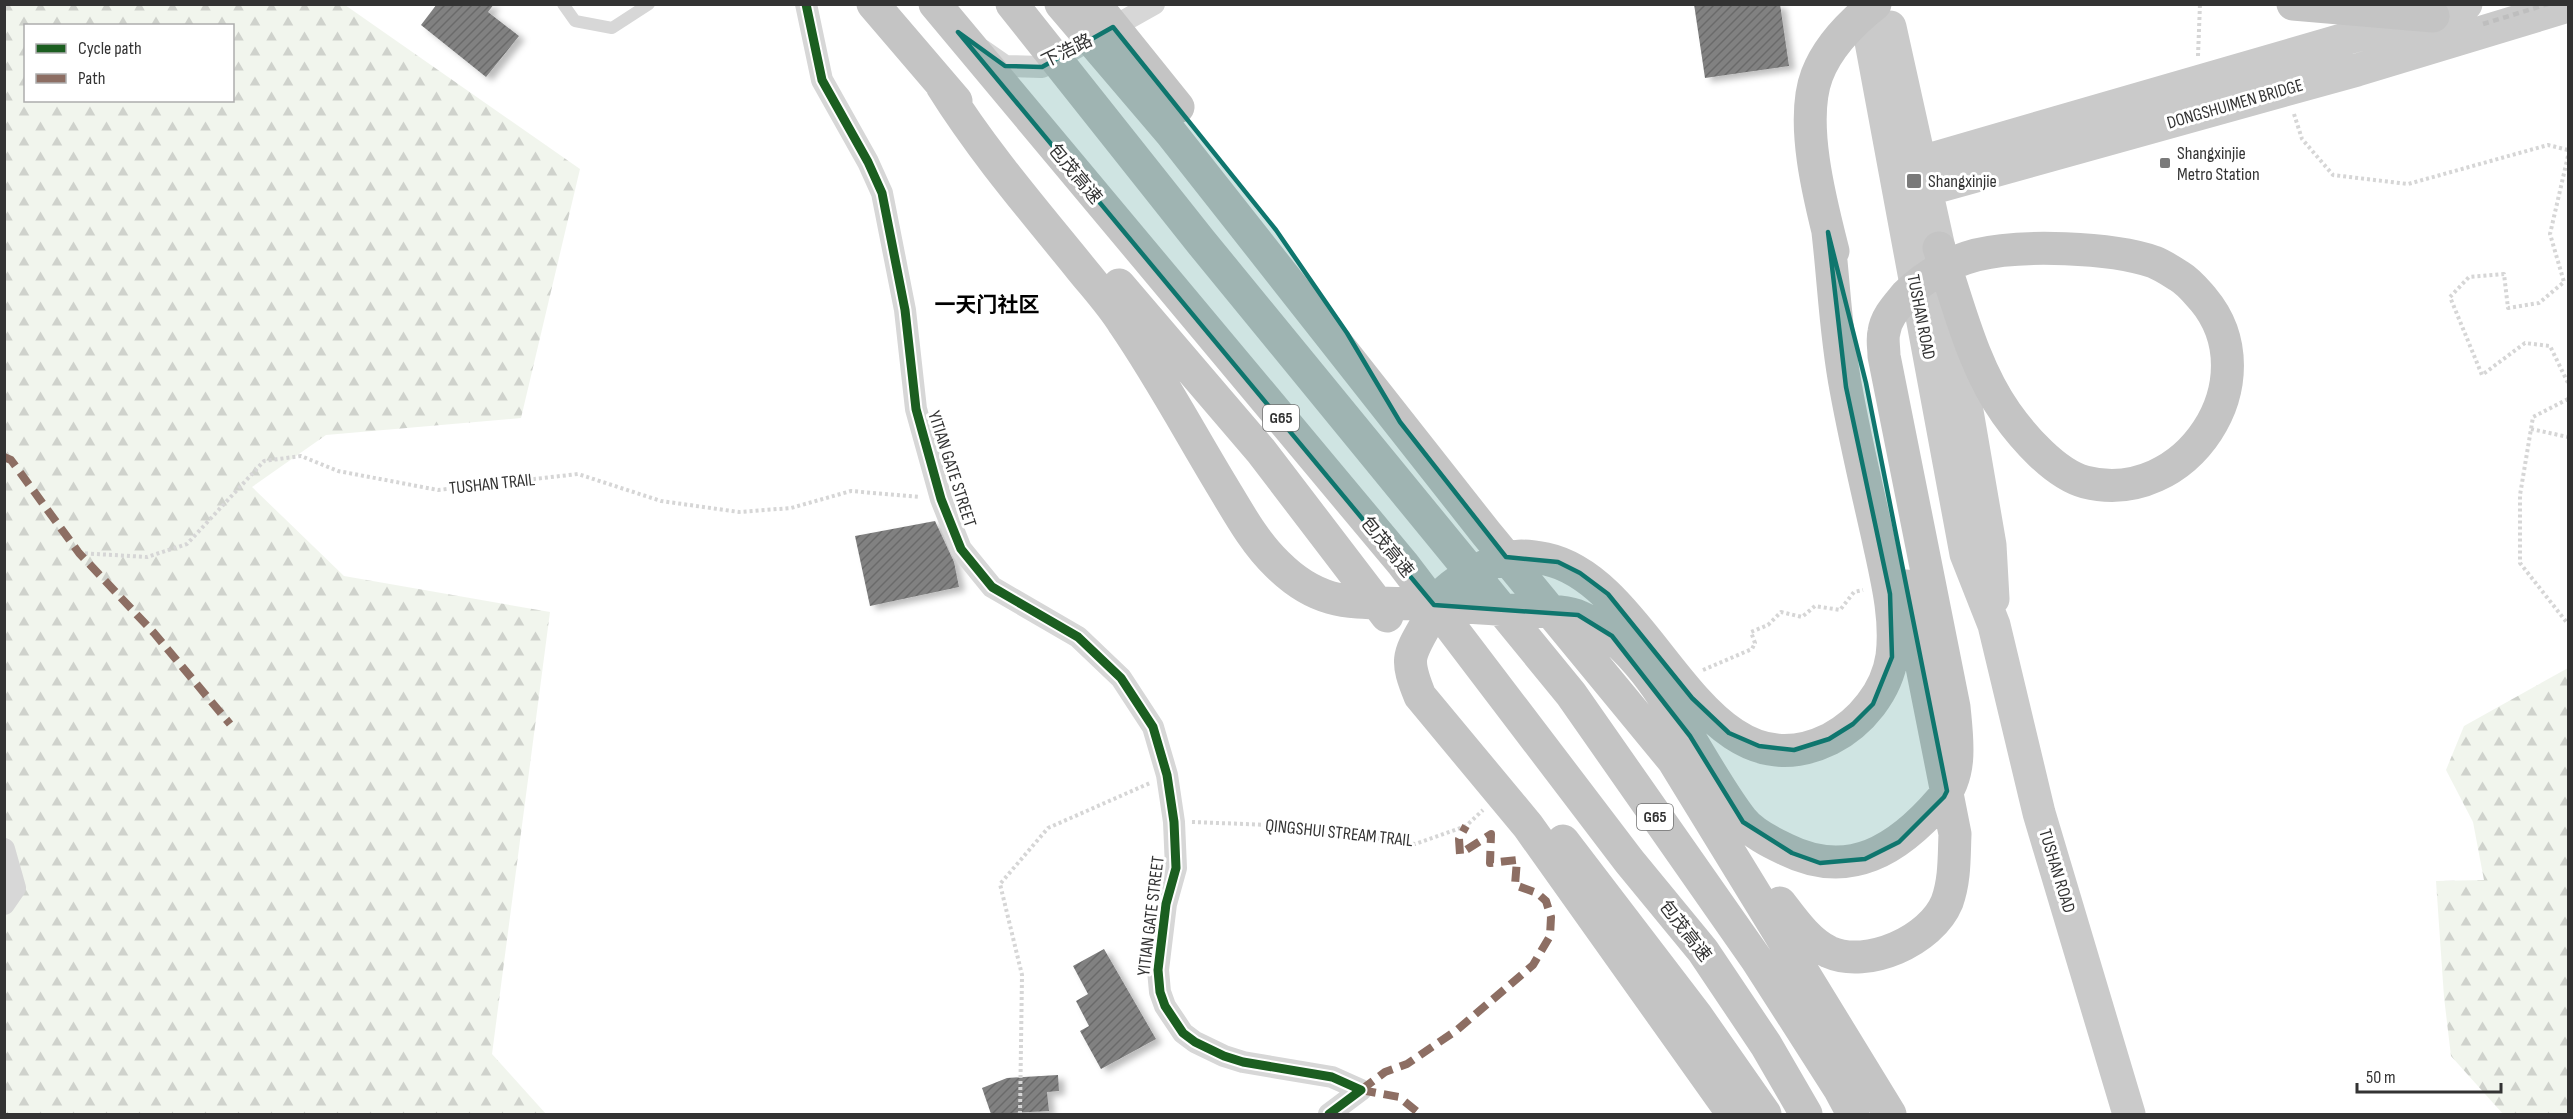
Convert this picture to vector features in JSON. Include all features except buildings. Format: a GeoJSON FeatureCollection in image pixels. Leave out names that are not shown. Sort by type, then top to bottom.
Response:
{"type":"FeatureCollection","features":[{"type":"Feature","properties":{"kind":"highway"},"geometry":{"type":"LineString","coordinates":[[873,4],[942,86],[991,158],[1130,313],[1208,387],[1564,842],[1696,1015],[1765,1114]]}},
{"type":"Feature","properties":{"kind":"highway","name":"包茂高速"},"geometry":{"type":"LineString","coordinates":[[935,4],[1403,564],[1629,861],[1703,951],[1766,1045],[1806,1114]]}},
{"type":"Feature","properties":{"kind":"highway","name":"G65"},"geometry":{"type":"LineString","coordinates":[[1012,4],[1201,243],[1571,694],[1757,960],[1839,1088],[1852,1114]]}},
{"type":"Feature","properties":{"kind":"highway"},"geometry":{"type":"LineString","coordinates":[[1061,4],[1171,133],[1268,237]]}},
{"type":"Feature","properties":{"kind":"highway"},"geometry":{"type":"LineString","coordinates":[[1095,4],[1268,237],[1347,333],[1404,428],[1673,760],[1890,1114]]}},
{"type":"Feature","properties":{"kind":"highway"},"geometry":{"type":"LineString","coordinates":[[1733,1114],[1528,826],[1420,696],[1410,672],[1410,653],[1443,594],[1477,570],[1505,557],[1527,555],[1558,562],[1608,594],[1692,698],[1729,733],[1759,746],[1794,750],[1829,739],[1853,724],[1874,704],[1892,657],[1890,594],[1845,387],[1828,232],[1814,154],[1812,97],[1817,75],[1839,38],[1875,4]]}},
{"type":"Feature","properties":{"kind":"highway"},"geometry":{"type":"LineString","coordinates":[[2293,4],[2438,30]]}},
{"type":"Feature","properties":{"kind":"highway"},"geometry":{"type":"LineString","coordinates":[[1716,828],[1805,933],[1828,952],[1847,956],[1869,957],[1896,948],[1914,938],[1934,921],[1946,904],[1954,876],[1955,834],[1866,383],[1828,232]]}},
{"type":"Feature","properties":{"kind":"highway"},"geometry":{"type":"LineString","coordinates":[[1130,313],[1257,542],[1275,563],[1298,583],[1337,600],[1364,605],[1411,604],[1578,615],[1612,636],[1637,663],[1690,736],[1743,822],[1766,840],[1820,863],[1865,860],[1899,843],[1944,797],[1955,774],[1958,751],[1954,707],[1884,356],[1884,331],[1891,311],[1919,282],[1949,265],[1977,255],[2028,249],[2118,253],[2155,262],[2188,281],[2212,309],[2226,346],[2227,376],[2222,402],[2210,430],[2186,457],[2155,477],[2123,486],[2083,481],[2047,460],[2006,413],[1983,373],[1939,248]]}},
{"type":"Feature","properties":{"kind":"main road","name":"TUSHAN ROAD"},"geometry":{"type":"LineString","coordinates":[[1864,4],[1911,180],[1939,248],[1990,545],[1994,625]]}},
{"type":"Feature","properties":{"kind":"main road","name":"TUSHAN ROAD"},"geometry":{"type":"LineString","coordinates":[[1885,4],[1966,554],[1994,625],[2039,813],[2129,1114]]}},
{"type":"Feature","properties":{"kind":"main road","name":"DONGSHUIMEN BRIDGE"},"geometry":{"type":"LineString","coordinates":[[2438,30],[2466,4]]}},
{"type":"Feature","properties":{"kind":"main road","name":"DONGSHUIMEN BRIDGE"},"geometry":{"type":"LineString","coordinates":[[1911,180],[2438,30],[2562,8]]}},
{"type":"Feature","properties":{"kind":"street","name":"YITIAN GATE STREET"},"geometry":{"type":"LineString","coordinates":[[806,4],[822,80],[868,162],[882,194],[905,310],[916,409],[941,500],[961,549],[992,587],[1078,637],[1121,678],[1153,727],[1167,775],[1174,822],[1176,868],[1166,904],[1158,970],[1160,992],[1173,1020],[1195,1042],[1224,1056],[1243,1062],[1332,1077],[1361,1090],[1329,1114]]}},
{"type":"Feature","properties":{"kind":"street","name":"下浩路"},"geometry":{"type":"LineString","coordinates":[[918,4],[1005,66],[1042,67],[1154,4]]}},
{"type":"Feature","properties":{"kind":"street"},"geometry":{"type":"LineString","coordinates":[[4,849],[15,888],[4,904]]}},
{"type":"Feature","properties":{"kind":"lane"},"geometry":{"type":"LineString","coordinates":[[563,4],[575,21],[612,28],[649,4]]}},
{"type":"Feature","properties":{"kind":"path"},"geometry":{"type":"LineString","coordinates":[[2198,60],[2200,4]]}},
{"type":"Feature","properties":{"kind":"path"},"geometry":{"type":"LineString","coordinates":[[2292,104],[2302,139],[2332,175],[2408,184],[2548,145],[2568,150]]}},
{"type":"Feature","properties":{"kind":"path"},"geometry":{"type":"LineString","coordinates":[[2568,156],[2550,234],[2564,282],[2539,303],[2508,308],[2504,274],[2469,277],[2450,297],[2482,375],[2525,343],[2550,346],[2568,383]]}},
{"type":"Feature","properties":{"kind":"path"},"geometry":{"type":"LineString","coordinates":[[2568,399],[2533,417],[2520,495],[2520,563],[2568,624]]}},
{"type":"Feature","properties":{"kind":"path"},"geometry":{"type":"LineString","coordinates":[[2531,429],[2568,437]]}},
{"type":"Feature","properties":{"kind":"path"},"geometry":{"type":"LineString","coordinates":[[1750,632],[1768,625],[1781,612],[1802,617],[1815,606],[1840,610],[1854,592]]}},
{"type":"Feature","properties":{"kind":"path"},"geometry":{"type":"LineString","coordinates":[[1020,1114],[1022,975],[1000,884],[1048,828],[1167,775]]}},
{"type":"Feature","properties":{"kind":"highlighted area"},"geometry":{"type":"Polygon","coordinates":[[[1113,27],[1276,230],[1347,333],[1400,422],[1506,557],[1558,562],[1580,573],[1608,594],[1692,698],[1729,733],[1759,746],[1794,750],[1829,739],[1853,724],[1873,704],[1892,657],[1890,594],[1846,387],[1828,232],[1866,383],[1947,791],[1944,797],[1899,842],[1865,859],[1820,863],[1792,853],[1743,822],[1690,736],[1612,636],[1578,615],[1434,605],[958,32],[1005,66],[1042,67],[1113,27]]]}},
{"type":"Feature","properties":{"kind":"green space"},"geometry":{"type":"Polygon","coordinates":[[[5,5],[345,5],[580,169],[521,418],[326,435],[252,487],[344,576],[550,612],[492,1054],[546,1114],[5,1114],[5,5]]]}},
{"type":"Feature","properties":{"kind":"green space"},"geometry":{"type":"Polygon","coordinates":[[[2568,668],[2568,1114],[2503,1114],[2451,1056],[2444,997],[2436,881],[2484,880],[2473,822],[2446,770],[2464,726],[2568,668]]]}},
{"type":"Feature","properties":{"kind":"railway"},"geometry":{"type":"LineString","coordinates":[[2483,24],[2548,4]]}},
{"type":"Feature","properties":{"kind":"marked path"},"geometry":{"type":"LineString","coordinates":[[4,457],[11,460],[79,553],[154,633],[230,724]]}},
{"type":"Feature","properties":{"kind":"marked path"},"geometry":{"type":"LineString","coordinates":[[1361,1090],[1385,1072],[1407,1064],[1457,1030],[1533,965],[1550,936],[1551,917],[1546,901],[1537,893],[1515,885],[1517,860],[1490,863],[1491,834],[1460,854],[1459,839],[1466,826]]}},
{"type":"Feature","properties":{"kind":"marked path"},"geometry":{"type":"LineString","coordinates":[[1361,1090],[1399,1097],[1420,1114]]}},
{"type":"Feature","properties":{"kind":"cycle path"},"geometry":{"type":"LineString","coordinates":[[806,4],[822,80],[868,162],[882,193],[905,310],[916,409],[941,499],[961,549],[992,587],[1078,637],[1121,678],[1153,727],[1167,775],[1174,822],[1176,868],[1166,904],[1158,970],[1160,992],[1165,1006],[1183,1033],[1195,1042],[1224,1056],[1243,1062],[1332,1077],[1361,1090],[1329,1114]]}},
{"type":"Feature","properties":{"kind":"place","name":"Shangxinjie Metro Station"},"geometry":{"type":"Point","coordinates":[2165,163]}},
{"type":"Feature","properties":{"kind":"place","name":"Shangxinjie"},"geometry":{"type":"Point","coordinates":[1914,181]}},
{"type":"Feature","properties":{"kind":"district","name":"一天门社区"},"geometry":{"type":"Point","coordinates":[987,305]}}]}
